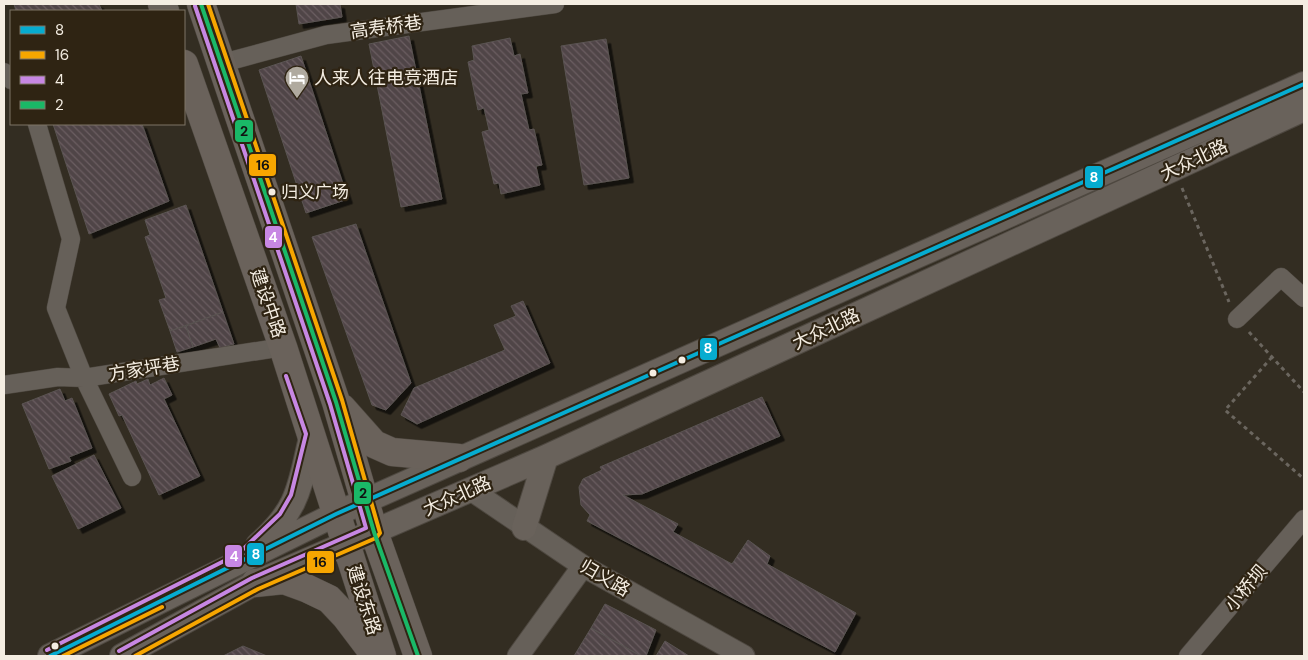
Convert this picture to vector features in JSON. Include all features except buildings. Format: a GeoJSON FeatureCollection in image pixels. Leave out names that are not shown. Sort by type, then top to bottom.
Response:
{"type":"FeatureCollection","features":[{"type":"Feature","properties":{"kind":"main road","name":"建设中路"},"geometry":{"type":"LineString","coordinates":[[201,4],[219,64],[336,402],[374,532]]}},
{"type":"Feature","properties":{"kind":"main road","name":"建设中路"},"geometry":{"type":"LineString","coordinates":[[185,67],[283,347],[312,434],[345,544]]}},
{"type":"Feature","properties":{"kind":"main road","name":"大众北路"},"geometry":{"type":"LineString","coordinates":[[50,656],[336,514],[1304,84]]}},
{"type":"Feature","properties":{"kind":"main road","name":"大众北路"},"geometry":{"type":"LineString","coordinates":[[122,656],[255,584],[465,493],[1304,109]]}},
{"type":"Feature","properties":{"kind":"main road"},"geometry":{"type":"LineString","coordinates":[[336,402],[374,444],[392,452],[459,458]]}},
{"type":"Feature","properties":{"kind":"main road"},"geometry":{"type":"LineString","coordinates":[[242,559],[285,518],[298,497],[312,434]]}},
{"type":"Feature","properties":{"kind":"main road"},"geometry":{"type":"LineString","coordinates":[[524,528],[546,456]]}},
{"type":"Feature","properties":{"kind":"main road","name":"建设东路"},"geometry":{"type":"LineString","coordinates":[[374,532],[418,656]]}},
{"type":"Feature","properties":{"kind":"main road","name":"建设东路"},"geometry":{"type":"LineString","coordinates":[[345,544],[382,656]]}},
{"type":"Feature","properties":{"kind":"main road"},"geometry":{"type":"LineString","coordinates":[[255,584],[284,580],[306,588],[329,600],[346,617],[375,656]]}},
{"type":"Feature","properties":{"kind":"street","name":"高寿桥巷"},"geometry":{"type":"LineString","coordinates":[[219,64],[326,35],[555,4]]}},
{"type":"Feature","properties":{"kind":"street"},"geometry":{"type":"LineString","coordinates":[[37,125],[71,238],[56,308],[84,378],[132,477]]}},
{"type":"Feature","properties":{"kind":"street"},"geometry":{"type":"LineString","coordinates":[[1236,319],[1281,277],[1304,298]]}},
{"type":"Feature","properties":{"kind":"street","name":"方家坪巷"},"geometry":{"type":"LineString","coordinates":[[4,385],[58,378],[84,378],[283,347]]}},
{"type":"Feature","properties":{"kind":"street"},"geometry":{"type":"LineString","coordinates":[[465,493],[580,571],[721,656]]}},
{"type":"Feature","properties":{"kind":"street","name":"归义路"},"geometry":{"type":"LineString","coordinates":[[465,493],[524,528],[580,571],[744,656]]}},
{"type":"Feature","properties":{"kind":"street","name":"小桥坝"},"geometry":{"type":"LineString","coordinates":[[1188,656],[1304,519]]}},
{"type":"Feature","properties":{"kind":"street"},"geometry":{"type":"LineString","coordinates":[[518,656],[580,571]]}},
{"type":"Feature","properties":{"kind":"path"},"geometry":{"type":"LineString","coordinates":[[1174,169],[1236,319],[1304,392]]}},
{"type":"Feature","properties":{"kind":"path"},"geometry":{"type":"LineString","coordinates":[[1272,357],[1225,410],[1304,480]]}},
{"type":"Feature","properties":{"kind":"transit line","name":"2"},"geometry":{"type":"LineString","coordinates":[[201,4],[336,402],[374,532],[418,656]]}},
{"type":"Feature","properties":{"kind":"transit line","name":"16"},"geometry":{"type":"LineString","coordinates":[[135,656],[258,589],[376,538],[380,533],[342,400],[208,4]]}},
{"type":"Feature","properties":{"kind":"transit line","name":"4"},"geometry":{"type":"LineString","coordinates":[[119,651],[252,578],[366,528],[330,404],[195,6]]}},
{"type":"Feature","properties":{"kind":"transit line","name":"8"},"geometry":{"type":"LineString","coordinates":[[50,656],[336,514],[1304,84]]}},
{"type":"Feature","properties":{"kind":"transit line","name":"4"},"geometry":{"type":"LineString","coordinates":[[47,650],[238,554],[280,514],[291,495],[306,434],[286,376]]}},
{"type":"Feature","properties":{"kind":"transit line","name":"16"},"geometry":{"type":"LineString","coordinates":[[63,656],[162,607]]}},
{"type":"Feature","properties":{"kind":"place","name":"人来人往电竞酒店"},"geometry":{"type":"Point","coordinates":[297,99]}},
{"type":"Feature","properties":{"kind":"place","name":"归义广场"},"geometry":{"type":"Point","coordinates":[272,192]}}]}
